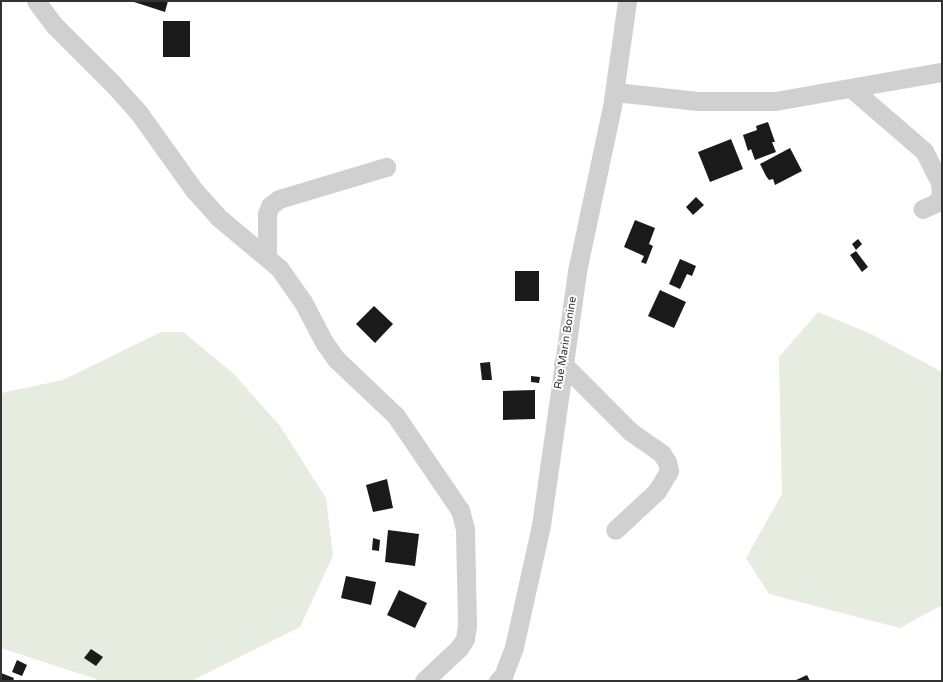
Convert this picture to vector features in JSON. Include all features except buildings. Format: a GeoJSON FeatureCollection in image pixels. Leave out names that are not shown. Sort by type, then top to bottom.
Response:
{"type":"FeatureCollection","features":[{"type":"Feature","properties":{"kind":"street"},"geometry":{"type":"LineString","coordinates":[[36,1],[55,26],[112,83],[139,114],[194,190],[218,217],[279,268],[303,302],[324,342],[336,359],[396,416],[460,510],[465,529],[467,626],[465,639],[459,648],[424,681]]}},
{"type":"Feature","properties":{"kind":"street","name":"Rue Marin Bonine"},"geometry":{"type":"LineString","coordinates":[[498,681],[503,676],[514,647],[541,525],[576,271],[615,92],[627,1]]}},
{"type":"Feature","properties":{"kind":"street"},"geometry":{"type":"LineString","coordinates":[[615,92],[698,101],[775,101],[942,72]]}},
{"type":"Feature","properties":{"kind":"street"},"geometry":{"type":"LineString","coordinates":[[851,88],[924,151],[940,183],[941,193],[938,202],[922,209]]}},
{"type":"Feature","properties":{"kind":"street"},"geometry":{"type":"LineString","coordinates":[[267,258],[267,214],[270,206],[279,199],[386,167]]}},
{"type":"Feature","properties":{"kind":"street"},"geometry":{"type":"LineString","coordinates":[[563,364],[631,432],[662,454],[667,462],[669,471],[658,491],[615,530]]}},
{"type":"Feature","properties":{"kind":"shaded area"},"geometry":{"type":"Polygon","coordinates":[[[818,312],[871,334],[942,372],[942,605],[900,628],[769,594],[746,558],[782,494],[779,357],[818,312]]]}},
{"type":"Feature","properties":{"kind":"shaded area"},"geometry":{"type":"Polygon","coordinates":[[[161,332],[183,332],[233,373],[280,426],[326,498],[333,556],[300,627],[191,681],[102,681],[1,648],[1,393],[63,380],[161,332]]]}}]}
